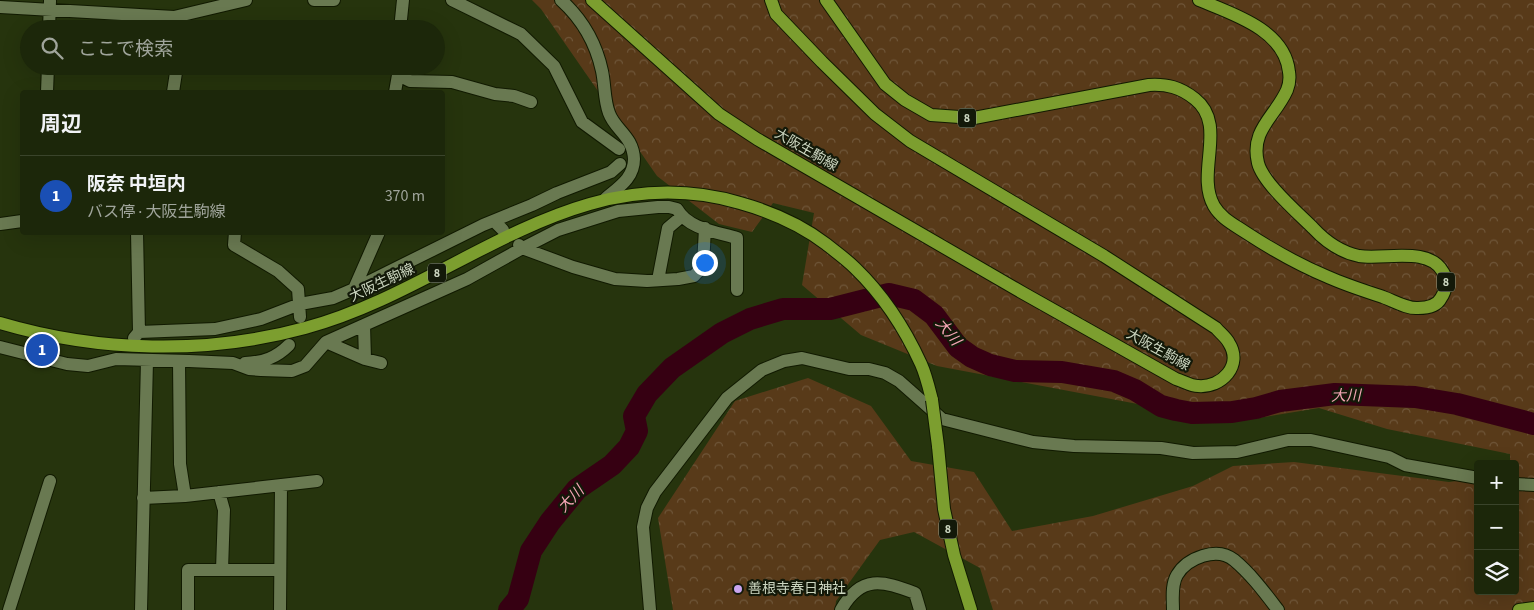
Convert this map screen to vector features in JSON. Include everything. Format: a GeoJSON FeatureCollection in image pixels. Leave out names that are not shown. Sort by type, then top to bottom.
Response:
{"type":"FeatureCollection","features":[{"type":"Feature","properties":{"kind":"main road","name":"大阪生駒線"},"geometry":{"type":"LineString","coordinates":[[592,0],[719,114],[757,139],[1176,379],[1197,386],[1211,385],[1224,378],[1231,371],[1234,355],[1230,343],[1216,328],[1052,224],[910,141],[875,114],[822,62],[776,14],[771,0]]}},
{"type":"Feature","properties":{"kind":"main road","name":"8"},"geometry":{"type":"LineString","coordinates":[[826,0],[885,84],[905,100],[931,115],[974,118],[1149,85],[1159,84],[1183,89],[1201,104],[1208,117],[1210,130],[1209,194],[1213,205],[1221,217],[1269,247],[1327,277],[1415,309],[1431,307],[1440,301],[1445,290],[1446,278],[1443,270],[1436,264],[1424,257],[1360,256],[1335,248],[1321,237],[1267,180],[1258,165],[1256,146],[1260,131],[1287,90],[1290,78],[1288,60],[1280,46],[1268,34],[1234,14],[1199,0]]}},
{"type":"Feature","properties":{"kind":"main road","name":"大阪生駒線"},"geometry":{"type":"LineString","coordinates":[[0,323],[66,339],[104,344],[182,346],[270,337],[308,328],[357,312],[405,290],[510,235],[548,218],[606,198],[655,192],[692,193],[725,198],[768,210],[814,235],[854,267],[880,295],[903,329],[922,366],[932,400],[944,510],[954,555],[971,610]]}},
{"type":"Feature","properties":{"kind":"main road"},"geometry":{"type":"LineString","coordinates":[[1519,610],[1534,608]]}},
{"type":"Feature","properties":{"kind":"street"},"geometry":{"type":"LineString","coordinates":[[183,20],[246,0]]}},
{"type":"Feature","properties":{"kind":"street"},"geometry":{"type":"LineString","coordinates":[[314,0],[334,0]]}},
{"type":"Feature","properties":{"kind":"street"},"geometry":{"type":"LineString","coordinates":[[401,20],[403,0]]}},
{"type":"Feature","properties":{"kind":"street"},"geometry":{"type":"LineString","coordinates":[[452,0],[521,34],[554,66],[582,122],[619,149]]}},
{"type":"Feature","properties":{"kind":"street"},"geometry":{"type":"LineString","coordinates":[[561,0],[576,14],[592,38],[602,70],[609,114],[631,144],[634,159],[631,175],[606,198]]}},
{"type":"Feature","properties":{"kind":"street"},"geometry":{"type":"LineString","coordinates":[[0,7],[50,4],[58,11],[144,20]]}},
{"type":"Feature","properties":{"kind":"street"},"geometry":{"type":"LineString","coordinates":[[49,20],[50,4]]}},
{"type":"Feature","properties":{"kind":"street"},"geometry":{"type":"LineString","coordinates":[[47,90],[48,75]]}},
{"type":"Feature","properties":{"kind":"street"},"geometry":{"type":"LineString","coordinates":[[174,90],[176,75]]}},
{"type":"Feature","properties":{"kind":"street"},"geometry":{"type":"LineString","coordinates":[[395,90],[397,75]]}},
{"type":"Feature","properties":{"kind":"street"},"geometry":{"type":"LineString","coordinates":[[403,75],[410,80],[452,82],[495,94],[514,96],[531,102]]}},
{"type":"Feature","properties":{"kind":"street"},"geometry":{"type":"LineString","coordinates":[[139,332],[215,329],[300,311],[354,289],[556,193],[611,172],[620,164]]}},
{"type":"Feature","properties":{"kind":"street"},"geometry":{"type":"LineString","coordinates":[[233,363],[261,370],[292,370],[305,366],[326,342],[468,279],[520,246],[558,230],[618,210],[669,207],[677,209],[681,217],[688,223],[737,238],[737,290]]}},
{"type":"Feature","properties":{"kind":"street"},"geometry":{"type":"LineString","coordinates":[[658,280],[668,228],[681,217]]}},
{"type":"Feature","properties":{"kind":"street"},"geometry":{"type":"LineString","coordinates":[[0,224],[20,221]]}},
{"type":"Feature","properties":{"kind":"street"},"geometry":{"type":"LineString","coordinates":[[494,221],[504,230]]}},
{"type":"Feature","properties":{"kind":"street"},"geometry":{"type":"LineString","coordinates":[[520,246],[573,267],[616,279],[658,280],[694,276],[703,266],[705,228]]}},
{"type":"Feature","properties":{"kind":"street"},"geometry":{"type":"LineString","coordinates":[[129,344],[139,332],[137,235]]}},
{"type":"Feature","properties":{"kind":"street"},"geometry":{"type":"LineString","coordinates":[[236,235],[234,245],[278,271],[298,289],[300,311]]}},
{"type":"Feature","properties":{"kind":"street"},"geometry":{"type":"LineString","coordinates":[[354,289],[378,235]]}},
{"type":"Feature","properties":{"kind":"street"},"geometry":{"type":"LineString","coordinates":[[364,325],[365,359]]}},
{"type":"Feature","properties":{"kind":"street"},"geometry":{"type":"LineString","coordinates":[[326,342],[365,359],[381,363]]}},
{"type":"Feature","properties":{"kind":"street"},"geometry":{"type":"LineString","coordinates":[[104,344],[116,359]]}},
{"type":"Feature","properties":{"kind":"street"},"geometry":{"type":"LineString","coordinates":[[0,347],[67,364],[88,366],[116,359],[233,363],[263,361],[280,355],[289,345]]}},
{"type":"Feature","properties":{"kind":"street"},"geometry":{"type":"LineString","coordinates":[[650,610],[643,527],[647,508],[655,492],[727,398],[762,370],[784,361],[802,358],[849,369],[869,368],[885,372],[942,419],[1033,442],[1074,446],[1161,448],[1193,453],[1237,452],[1288,440],[1311,440],[1389,456],[1405,465],[1474,477]]}},
{"type":"Feature","properties":{"kind":"street"},"geometry":{"type":"LineString","coordinates":[[141,610],[147,361]]}},
{"type":"Feature","properties":{"kind":"street"},"geometry":{"type":"LineString","coordinates":[[179,361],[180,464],[185,496]]}},
{"type":"Feature","properties":{"kind":"street"},"geometry":{"type":"LineString","coordinates":[[9,610],[50,481]]}},
{"type":"Feature","properties":{"kind":"street"},"geometry":{"type":"LineString","coordinates":[[143,498],[185,496],[316,481]]}},
{"type":"Feature","properties":{"kind":"street"},"geometry":{"type":"LineString","coordinates":[[1519,484],[1534,485]]}},
{"type":"Feature","properties":{"kind":"street"},"geometry":{"type":"LineString","coordinates":[[280,610],[281,485]]}},
{"type":"Feature","properties":{"kind":"street"},"geometry":{"type":"LineString","coordinates":[[219,492],[224,510],[222,570]]}},
{"type":"Feature","properties":{"kind":"street"},"geometry":{"type":"LineString","coordinates":[[1173,610],[1173,584],[1177,575],[1190,562],[1209,554],[1226,555],[1234,560],[1258,585],[1278,610]]}},
{"type":"Feature","properties":{"kind":"street"},"geometry":{"type":"LineString","coordinates":[[188,610],[188,570],[280,570]]}},
{"type":"Feature","properties":{"kind":"street"},"geometry":{"type":"LineString","coordinates":[[841,610],[853,594],[871,583],[892,584],[915,593],[920,610]]}},
{"type":"Feature","properties":{"kind":"green space"},"geometry":{"type":"Polygon","coordinates":[[[532,0],[1534,0],[1534,610],[993,610],[980,568],[914,532],[880,540],[836,601],[835,610],[673,610],[658,518],[735,401],[808,378],[871,406],[911,461],[974,472],[1012,531],[1093,516],[1193,486],[1233,466],[1294,462],[1449,482],[1474,479],[1474,595],[1519,595],[1519,460],[1510,460],[1510,454],[1387,429],[1319,408],[1233,422],[937,366],[861,335],[802,285],[814,213],[773,203],[752,232],[719,224],[657,176],[541,9],[532,0]]]}},
{"type":"Feature","properties":{"kind":"waterway","name":"大川"},"geometry":{"type":"LineString","coordinates":[[509,610],[518,599],[531,551],[550,522],[577,489],[612,465],[629,447],[637,431],[634,416],[647,394],[672,368],[722,333],[750,319],[783,309],[830,309],[889,294],[914,300],[934,315],[958,347],[972,357],[990,365],[1015,371],[1062,372],[1114,381],[1135,390],[1161,406],[1192,413],[1232,412],[1280,401],[1335,394],[1415,397],[1457,404],[1534,424]]}},
{"type":"Feature","properties":{"kind":"place","name":"阪奈 中垣内"},"geometry":{"type":"Point","coordinates":[42,350]}},
{"type":"Feature","properties":{"kind":"place","name":"善根寺春日神社"},"geometry":{"type":"Point","coordinates":[738,589]}}]}
